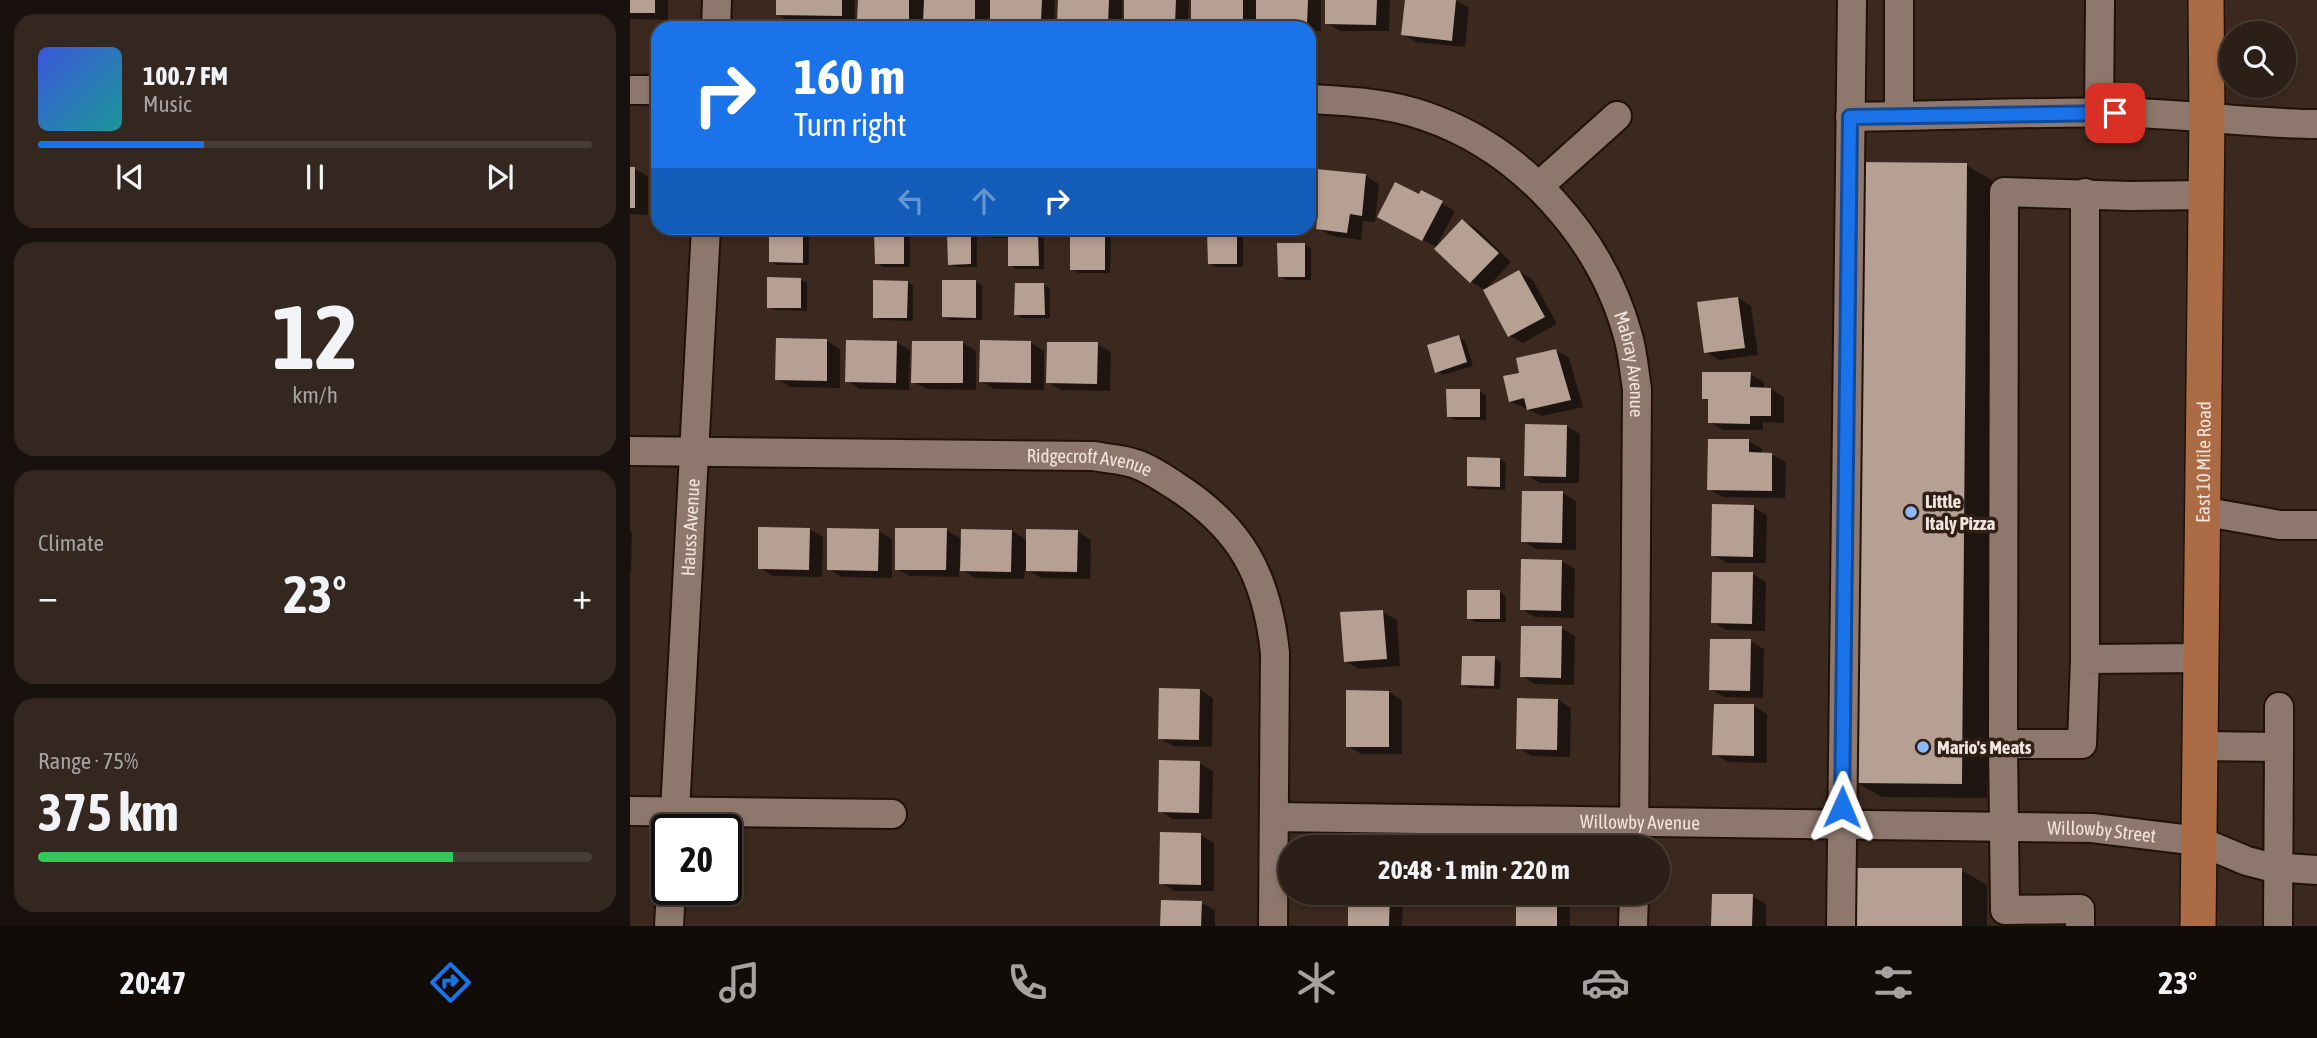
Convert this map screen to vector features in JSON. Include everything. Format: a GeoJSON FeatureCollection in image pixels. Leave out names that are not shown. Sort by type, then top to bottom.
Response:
{"type":"FeatureCollection","features":[{"type":"Feature","properties":{"kind":"main road","name":"East 10 Mile Road"},"geometry":{"type":"LineString","coordinates":[[2198,926],[2206,0]]}},
{"type":"Feature","properties":{"kind":"street"},"geometry":{"type":"LineString","coordinates":[[716,21],[717,0]]}},
{"type":"Feature","properties":{"kind":"street"},"geometry":{"type":"LineString","coordinates":[[1841,926],[1852,0]]}},
{"type":"Feature","properties":{"kind":"street"},"geometry":{"type":"LineString","coordinates":[[1899,0],[1899,116]]}},
{"type":"Feature","properties":{"kind":"street"},"geometry":{"type":"LineString","coordinates":[[2099,114],[2100,0]]}},
{"type":"Feature","properties":{"kind":"street"},"geometry":{"type":"LineString","coordinates":[[630,90],[651,90]]}},
{"type":"Feature","properties":{"kind":"street","name":"Mabray Avenue"},"geometry":{"type":"LineString","coordinates":[[1316,99],[1375,103],[1426,116],[1506,158],[1539,186],[1580,234],[1610,287],[1628,336],[1637,389],[1634,834]]}},
{"type":"Feature","properties":{"kind":"street"},"geometry":{"type":"LineString","coordinates":[[1850,117],[2099,114],[2207,116],[2283,124],[2317,124]]}},
{"type":"Feature","properties":{"kind":"street"},"geometry":{"type":"LineString","coordinates":[[1539,186],[1617,116]]}},
{"type":"Feature","properties":{"kind":"street"},"geometry":{"type":"LineString","coordinates":[[2080,926],[2080,909],[2005,918],[2004,192],[2130,196],[2204,195]]}},
{"type":"Feature","properties":{"kind":"street"},"geometry":{"type":"LineString","coordinates":[[2003,744],[2082,744],[2085,659],[2085,193]]}},
{"type":"Feature","properties":{"kind":"street","name":"Hauss Avenue"},"geometry":{"type":"LineString","coordinates":[[674,814],[706,235]]}},
{"type":"Feature","properties":{"kind":"street","name":"Ridgecroft Avenue"},"geometry":{"type":"LineString","coordinates":[[630,451],[1094,456],[1135,464],[1190,495],[1216,516],[1239,543],[1261,583],[1272,621],[1275,653],[1273,926]]}},
{"type":"Feature","properties":{"kind":"street"},"geometry":{"type":"LineString","coordinates":[[2201,511],[2280,525],[2317,525]]}},
{"type":"Feature","properties":{"kind":"street"},"geometry":{"type":"LineString","coordinates":[[2085,659],[2200,658]]}},
{"type":"Feature","properties":{"kind":"street"},"geometry":{"type":"LineString","coordinates":[[2278,926],[2279,707]]}},
{"type":"Feature","properties":{"kind":"street"},"geometry":{"type":"LineString","coordinates":[[2199,746],[2279,747]]}},
{"type":"Feature","properties":{"kind":"street"},"geometry":{"type":"LineString","coordinates":[[630,811],[651,815]]}},
{"type":"Feature","properties":{"kind":"street"},"geometry":{"type":"LineString","coordinates":[[742,818],[892,814]]}},
{"type":"Feature","properties":{"kind":"street","name":"Willowby Avenue"},"geometry":{"type":"LineString","coordinates":[[1274,817],[1634,834],[1842,825],[2005,826]]}},
{"type":"Feature","properties":{"kind":"street","name":"Willowby Street"},"geometry":{"type":"LineString","coordinates":[[2005,826],[2092,828],[2199,841],[2247,861],[2317,870]]}},
{"type":"Feature","properties":{"kind":"street"},"geometry":{"type":"LineString","coordinates":[[669,926],[670,905]]}},
{"type":"Feature","properties":{"kind":"street"},"geometry":{"type":"LineString","coordinates":[[1633,926],[1634,905]]}},
{"type":"Feature","properties":{"kind":"building"},"geometry":{"type":"Polygon","coordinates":[[[630,0],[655,0],[655,13],[630,13],[630,0]]]}},
{"type":"Feature","properties":{"kind":"building"},"geometry":{"type":"Polygon","coordinates":[[[776,0],[842,0],[842,16],[776,15],[776,0]]]}},
{"type":"Feature","properties":{"kind":"building"},"geometry":{"type":"Polygon","coordinates":[[[858,0],[909,0],[909,21],[857,20],[858,0]]]}},
{"type":"Feature","properties":{"kind":"building"},"geometry":{"type":"Polygon","coordinates":[[[924,0],[975,0],[975,21],[923,21],[924,0]]]}},
{"type":"Feature","properties":{"kind":"building"},"geometry":{"type":"Polygon","coordinates":[[[990,0],[1042,0],[1041,21],[990,20],[990,0]]]}},
{"type":"Feature","properties":{"kind":"building"},"geometry":{"type":"Polygon","coordinates":[[[1058,0],[1109,0],[1108,21],[1057,21],[1058,0]]]}},
{"type":"Feature","properties":{"kind":"building"},"geometry":{"type":"Polygon","coordinates":[[[1124,0],[1176,0],[1175,21],[1124,21],[1124,0]]]}},
{"type":"Feature","properties":{"kind":"building"},"geometry":{"type":"Polygon","coordinates":[[[1191,0],[1243,0],[1243,21],[1191,21],[1191,0]]]}},
{"type":"Feature","properties":{"kind":"building"},"geometry":{"type":"Polygon","coordinates":[[[1256,0],[1308,0],[1307,21],[1256,21],[1256,0]]]}},
{"type":"Feature","properties":{"kind":"building"},"geometry":{"type":"Polygon","coordinates":[[[1325,0],[1377,0],[1376,25],[1325,24],[1325,0]]]}},
{"type":"Feature","properties":{"kind":"building"},"geometry":{"type":"Polygon","coordinates":[[[1405,0],[1456,0],[1452,41],[1401,35],[1405,0]]]}},
{"type":"Feature","properties":{"kind":"building"},"geometry":{"type":"Polygon","coordinates":[[[1859,162],[1967,163],[1962,784],[1854,783],[1859,162]]]}},
{"type":"Feature","properties":{"kind":"building"},"geometry":{"type":"Polygon","coordinates":[[[630,167],[635,167],[635,208],[630,208],[630,167]]]}},
{"type":"Feature","properties":{"kind":"building"},"geometry":{"type":"Polygon","coordinates":[[[1316,169],[1366,174],[1362,216],[1350,214],[1347,233],[1316,229],[1316,169]]]}},
{"type":"Feature","properties":{"kind":"building"},"geometry":{"type":"Polygon","coordinates":[[[1395,182],[1419,194],[1421,190],[1443,201],[1422,241],[1377,217],[1395,182]]]}},
{"type":"Feature","properties":{"kind":"building"},"geometry":{"type":"Polygon","coordinates":[[[1462,219],[1499,253],[1470,283],[1434,249],[1462,219]]]}},
{"type":"Feature","properties":{"kind":"building"},"geometry":{"type":"Polygon","coordinates":[[[769,235],[803,235],[803,263],[769,262],[769,235]]]}},
{"type":"Feature","properties":{"kind":"building"},"geometry":{"type":"Polygon","coordinates":[[[874,235],[904,235],[904,264],[875,264],[874,235]]]}},
{"type":"Feature","properties":{"kind":"building"},"geometry":{"type":"Polygon","coordinates":[[[947,235],[971,235],[971,264],[948,265],[947,235]]]}},
{"type":"Feature","properties":{"kind":"building"},"geometry":{"type":"Polygon","coordinates":[[[1008,235],[1038,235],[1039,266],[1008,266],[1008,235]]]}},
{"type":"Feature","properties":{"kind":"building"},"geometry":{"type":"Polygon","coordinates":[[[1070,235],[1105,235],[1105,270],[1070,270],[1070,235]]]}},
{"type":"Feature","properties":{"kind":"building"},"geometry":{"type":"Polygon","coordinates":[[[1207,235],[1237,235],[1237,264],[1208,264],[1207,235]]]}},
{"type":"Feature","properties":{"kind":"building"},"geometry":{"type":"Polygon","coordinates":[[[1277,243],[1305,243],[1305,277],[1278,277],[1277,243]]]}},
{"type":"Feature","properties":{"kind":"building"},"geometry":{"type":"Polygon","coordinates":[[[1519,270],[1545,317],[1508,337],[1483,290],[1519,270]]]}},
{"type":"Feature","properties":{"kind":"building"},"geometry":{"type":"Polygon","coordinates":[[[767,277],[801,278],[801,308],[767,308],[767,277]]]}},
{"type":"Feature","properties":{"kind":"building"},"geometry":{"type":"Polygon","coordinates":[[[873,280],[908,281],[907,318],[873,318],[873,280]]]}},
{"type":"Feature","properties":{"kind":"building"},"geometry":{"type":"Polygon","coordinates":[[[942,280],[976,280],[976,318],[942,317],[942,280]]]}},
{"type":"Feature","properties":{"kind":"building"},"geometry":{"type":"Polygon","coordinates":[[[1015,283],[1044,283],[1045,315],[1014,315],[1015,283]]]}},
{"type":"Feature","properties":{"kind":"building"},"geometry":{"type":"Polygon","coordinates":[[[1738,297],[1745,348],[1704,353],[1697,302],[1738,297]]]}},
{"type":"Feature","properties":{"kind":"building"},"geometry":{"type":"Polygon","coordinates":[[[1459,335],[1467,362],[1435,373],[1427,345],[1459,335]]]}},
{"type":"Feature","properties":{"kind":"building"},"geometry":{"type":"Polygon","coordinates":[[[776,338],[827,339],[827,381],[775,380],[776,338]]]}},
{"type":"Feature","properties":{"kind":"building"},"geometry":{"type":"Polygon","coordinates":[[[846,340],[897,341],[896,383],[845,382],[846,340]]]}},
{"type":"Feature","properties":{"kind":"building"},"geometry":{"type":"Polygon","coordinates":[[[980,340],[1031,341],[1031,383],[979,382],[980,340]]]}},
{"type":"Feature","properties":{"kind":"building"},"geometry":{"type":"Polygon","coordinates":[[[912,341],[963,341],[963,383],[911,383],[912,341]]]}},
{"type":"Feature","properties":{"kind":"building"},"geometry":{"type":"Polygon","coordinates":[[[1047,342],[1098,342],[1097,384],[1046,383],[1047,342]]]}},
{"type":"Feature","properties":{"kind":"building"},"geometry":{"type":"Polygon","coordinates":[[[1556,349],[1571,400],[1527,410],[1524,398],[1509,402],[1503,376],[1519,373],[1516,358],[1556,349]]]}},
{"type":"Feature","properties":{"kind":"building"},"geometry":{"type":"Polygon","coordinates":[[[1702,372],[1751,372],[1750,387],[1771,388],[1771,416],[1750,416],[1750,424],[1708,423],[1708,399],[1702,399],[1702,372]]]}},
{"type":"Feature","properties":{"kind":"building"},"geometry":{"type":"Polygon","coordinates":[[[1446,389],[1480,389],[1480,417],[1447,417],[1446,389]]]}},
{"type":"Feature","properties":{"kind":"building"},"geometry":{"type":"Polygon","coordinates":[[[1525,424],[1567,425],[1566,477],[1524,476],[1525,424]]]}},
{"type":"Feature","properties":{"kind":"building"},"geometry":{"type":"Polygon","coordinates":[[[1708,439],[1749,439],[1749,452],[1772,453],[1772,491],[1707,490],[1708,439]]]}},
{"type":"Feature","properties":{"kind":"building"},"geometry":{"type":"Polygon","coordinates":[[[1467,457],[1500,458],[1500,487],[1467,486],[1467,457]]]}},
{"type":"Feature","properties":{"kind":"building"},"geometry":{"type":"Polygon","coordinates":[[[1522,491],[1563,491],[1562,543],[1521,542],[1522,491]]]}},
{"type":"Feature","properties":{"kind":"building"},"geometry":{"type":"Polygon","coordinates":[[[1712,504],[1754,505],[1753,557],[1711,556],[1712,504]]]}},
{"type":"Feature","properties":{"kind":"building"},"geometry":{"type":"Polygon","coordinates":[[[758,527],[810,528],[809,570],[758,569],[758,527]]]}},
{"type":"Feature","properties":{"kind":"building"},"geometry":{"type":"Polygon","coordinates":[[[827,528],[879,529],[878,571],[827,570],[827,528]]]}},
{"type":"Feature","properties":{"kind":"building"},"geometry":{"type":"Polygon","coordinates":[[[895,528],[947,528],[946,570],[895,570],[895,528]]]}},
{"type":"Feature","properties":{"kind":"building"},"geometry":{"type":"Polygon","coordinates":[[[961,529],[1012,530],[1011,572],[960,571],[961,529]]]}},
{"type":"Feature","properties":{"kind":"building"},"geometry":{"type":"Polygon","coordinates":[[[1026,529],[1078,530],[1077,572],[1026,571],[1026,529]]]}},
{"type":"Feature","properties":{"kind":"building"},"geometry":{"type":"Polygon","coordinates":[[[1521,559],[1562,560],[1561,611],[1520,610],[1521,559]]]}},
{"type":"Feature","properties":{"kind":"building"},"geometry":{"type":"Polygon","coordinates":[[[1712,572],[1753,572],[1752,624],[1711,623],[1712,572]]]}},
{"type":"Feature","properties":{"kind":"building"},"geometry":{"type":"Polygon","coordinates":[[[1467,590],[1500,590],[1500,619],[1467,619],[1467,590]]]}},
{"type":"Feature","properties":{"kind":"building"},"geometry":{"type":"Polygon","coordinates":[[[1383,610],[1387,659],[1344,662],[1340,612],[1383,610]]]}},
{"type":"Feature","properties":{"kind":"building"},"geometry":{"type":"Polygon","coordinates":[[[1521,626],[1562,626],[1561,678],[1520,677],[1521,626]]]}},
{"type":"Feature","properties":{"kind":"building"},"geometry":{"type":"Polygon","coordinates":[[[1710,639],[1751,639],[1750,691],[1709,690],[1710,639]]]}},
{"type":"Feature","properties":{"kind":"building"},"geometry":{"type":"Polygon","coordinates":[[[1462,656],[1495,656],[1494,686],[1461,685],[1462,656]]]}},
{"type":"Feature","properties":{"kind":"building"},"geometry":{"type":"Polygon","coordinates":[[[1159,688],[1200,689],[1199,740],[1158,739],[1159,688]]]}},
{"type":"Feature","properties":{"kind":"building"},"geometry":{"type":"Polygon","coordinates":[[[1346,690],[1389,691],[1389,747],[1346,747],[1346,690]]]}},
{"type":"Feature","properties":{"kind":"building"},"geometry":{"type":"Polygon","coordinates":[[[1517,698],[1558,699],[1557,750],[1516,749],[1517,698]]]}},
{"type":"Feature","properties":{"kind":"building"},"geometry":{"type":"Polygon","coordinates":[[[1714,704],[1754,704],[1754,756],[1712,755],[1714,704]]]}},
{"type":"Feature","properties":{"kind":"building"},"geometry":{"type":"Polygon","coordinates":[[[1159,760],[1200,761],[1199,813],[1158,812],[1159,760]]]}},
{"type":"Feature","properties":{"kind":"building"},"geometry":{"type":"Polygon","coordinates":[[[1160,832],[1201,833],[1201,885],[1159,884],[1160,832]]]}},
{"type":"Feature","properties":{"kind":"building"},"geometry":{"type":"Polygon","coordinates":[[[1855,868],[1962,868],[1962,926],[1855,926],[1855,868]]]}},
{"type":"Feature","properties":{"kind":"building"},"geometry":{"type":"Polygon","coordinates":[[[1712,894],[1753,894],[1752,926],[1711,926],[1712,894]]]}},
{"type":"Feature","properties":{"kind":"building"},"geometry":{"type":"Polygon","coordinates":[[[1161,900],[1202,901],[1201,926],[1160,926],[1161,900]]]}},
{"type":"Feature","properties":{"kind":"building"},"geometry":{"type":"Polygon","coordinates":[[[1348,905],[1390,905],[1389,926],[1348,926],[1348,905]]]}},
{"type":"Feature","properties":{"kind":"building"},"geometry":{"type":"Polygon","coordinates":[[[1516,905],[1557,905],[1557,926],[1516,926],[1516,905]]]}},
{"type":"Feature","properties":{"kind":"place","name":"Little Italy Pizza"},"geometry":{"type":"Point","coordinates":[1911,512]}},
{"type":"Feature","properties":{"kind":"place","name":"Mario's Meats"},"geometry":{"type":"Point","coordinates":[1923,747]}},
{"type":"Feature","properties":{"kind":"route"},"geometry":{"type":"LineString","coordinates":[[1842,807],[1850,117],[2115,113]]}}]}
